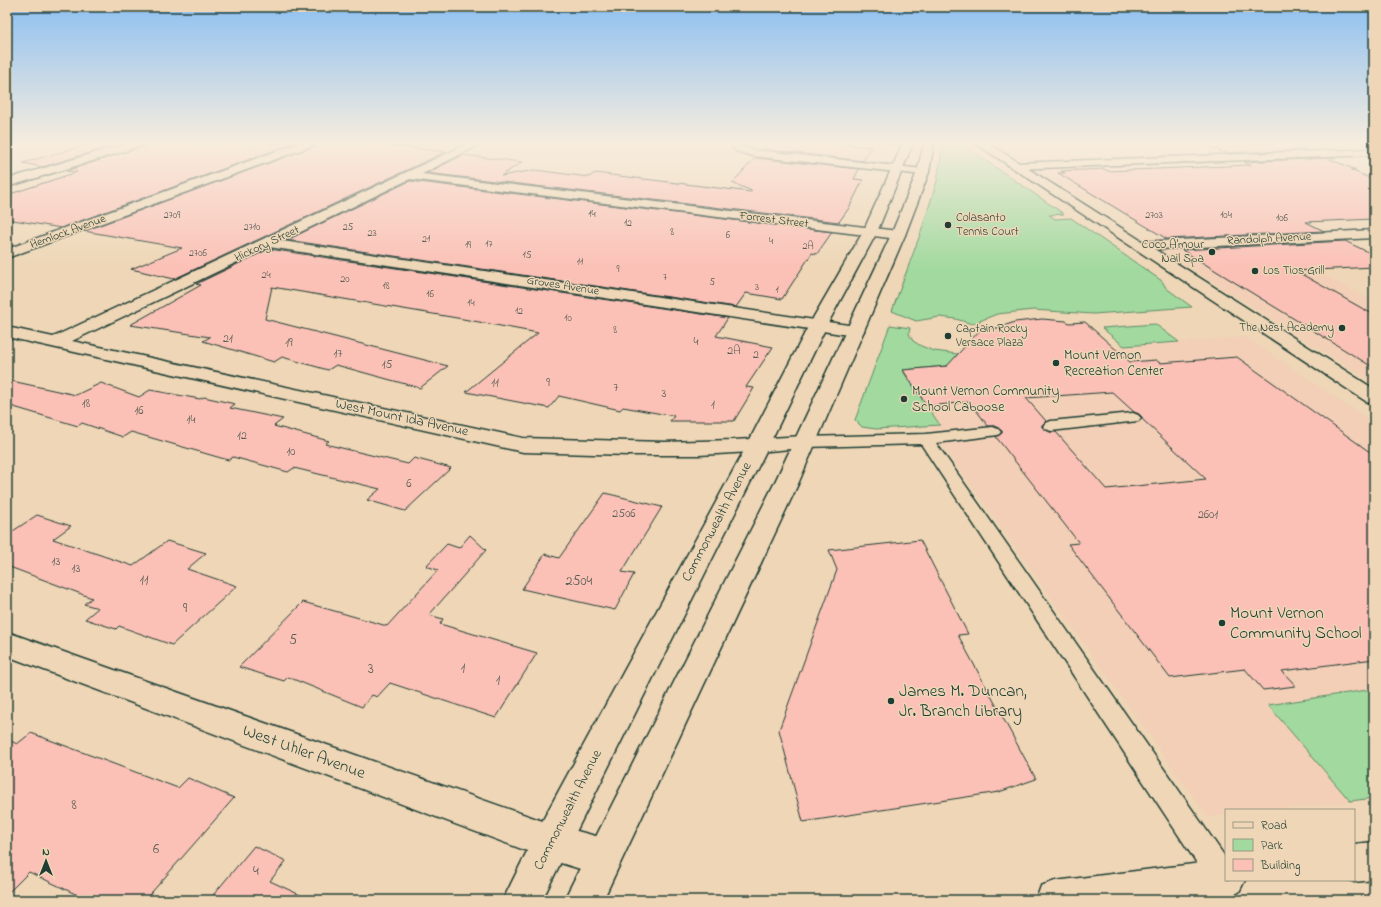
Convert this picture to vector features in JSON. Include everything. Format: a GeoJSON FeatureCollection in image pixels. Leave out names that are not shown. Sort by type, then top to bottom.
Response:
{"type":"FeatureCollection","features":[{"type":"Feature","properties":{"kind":"street","name":"Hemlock Avenue"},"geometry":{"type":"LineString","coordinates":[[7,254],[194,185]]}},
{"type":"Feature","properties":{"kind":"street","name":"Hickory Street"},"geometry":{"type":"LineString","coordinates":[[56,342],[391,185]]}},
{"type":"Feature","properties":{"kind":"street","name":"Forrest Street"},"geometry":{"type":"LineString","coordinates":[[487,185],[898,235]]}},
{"type":"Feature","properties":{"kind":"street","name":"Commonwealth Avenue"},"geometry":{"type":"LineString","coordinates":[[522,900],[757,447],[818,325],[870,232],[891,185]]}},
{"type":"Feature","properties":{"kind":"street"},"geometry":{"type":"LineString","coordinates":[[583,900],[786,484],[898,235],[918,185]]}},
{"type":"Feature","properties":{"kind":"street"},"geometry":{"type":"LineString","coordinates":[[1045,185],[1374,398]]}},
{"type":"Feature","properties":{"kind":"street","name":"Randolph Avenue"},"geometry":{"type":"LineString","coordinates":[[1140,246],[1374,234]]}},
{"type":"Feature","properties":{"kind":"street","name":"Groves Avenue"},"geometry":{"type":"LineString","coordinates":[[270,242],[855,331]]}},
{"type":"Feature","properties":{"kind":"street","name":"West Mount Ida Avenue"},"geometry":{"type":"LineString","coordinates":[[7,332],[523,445],[649,449],[757,447],[804,442]]}},
{"type":"Feature","properties":{"kind":"street","name":"West Uhler Avenue"},"geometry":{"type":"LineString","coordinates":[[7,644],[551,842],[603,857]]}},
{"type":"Feature","properties":{"kind":"street"},"geometry":{"type":"LineString","coordinates":[[1355,863],[1374,861]]}},
{"type":"Feature","properties":{"kind":"street"},"geometry":{"type":"LineString","coordinates":[[1067,899],[1225,879]]}},
{"type":"Feature","properties":{"kind":"lane"},"geometry":{"type":"LineString","coordinates":[[1051,426],[1133,418]]}},
{"type":"Feature","properties":{"kind":"lane"},"geometry":{"type":"LineString","coordinates":[[804,442],[926,439],[993,432]]}},
{"type":"Feature","properties":{"kind":"lane"},"geometry":{"type":"LineString","coordinates":[[926,439],[1225,879]]}},
{"type":"Feature","properties":{"kind":"shaded area"},"geometry":{"type":"Polygon","coordinates":[[[1059,185],[1173,185],[1182,190],[1175,194],[1079,198],[1059,185]]]}},
{"type":"Feature","properties":{"kind":"shaded area"},"geometry":{"type":"Polygon","coordinates":[[[1248,235],[1374,302],[1374,383],[1145,239],[1248,235]]]}},
{"type":"Feature","properties":{"kind":"shaded area","name":"Mount Vernon Community School"},"geometry":{"type":"Polygon","coordinates":[[[1246,337],[1374,424],[1374,799],[1279,809],[1225,809],[1225,815],[1208,817],[929,426],[940,425],[927,406],[1160,388],[1114,348],[1246,337]]]}},
{"type":"Feature","properties":{"kind":"green space"},"geometry":{"type":"Polygon","coordinates":[[[936,185],[1022,185],[1064,214],[1049,215],[1055,219],[1071,218],[1162,281],[1166,288],[1192,307],[1093,314],[1033,310],[997,314],[972,324],[956,319],[940,317],[916,321],[892,311],[921,232],[936,185]]]}},
{"type":"Feature","properties":{"kind":"green space"},"geometry":{"type":"Polygon","coordinates":[[[1155,324],[1179,342],[1124,346],[1102,328],[1155,324]]]}},
{"type":"Feature","properties":{"kind":"green space"},"geometry":{"type":"Polygon","coordinates":[[[890,325],[910,328],[909,334],[913,341],[921,346],[934,351],[958,354],[979,363],[902,370],[940,425],[876,429],[862,427],[855,420],[890,325]]]}},
{"type":"Feature","properties":{"kind":"green space"},"geometry":{"type":"Polygon","coordinates":[[[1374,689],[1374,798],[1350,801],[1268,705],[1374,689]]]}},
{"type":"Feature","properties":{"kind":"building"},"geometry":{"type":"Polygon","coordinates":[[[36,185],[178,185],[61,228],[7,219],[7,195],[36,185]]]}},
{"type":"Feature","properties":{"kind":"building"},"geometry":{"type":"Polygon","coordinates":[[[208,185],[374,185],[174,279],[131,269],[182,248],[84,231],[208,185]]]}},
{"type":"Feature","properties":{"kind":"building"},"geometry":{"type":"Polygon","coordinates":[[[401,185],[446,185],[832,232],[817,254],[812,253],[782,299],[746,293],[736,307],[287,240],[401,185]]]}},
{"type":"Feature","properties":{"kind":"building"},"geometry":{"type":"Polygon","coordinates":[[[531,185],[696,185],[751,192],[752,191],[738,185],[860,185],[849,208],[839,222],[531,185]]]}},
{"type":"Feature","properties":{"kind":"building"},"geometry":{"type":"Polygon","coordinates":[[[1078,185],[1374,185],[1374,219],[1306,222],[1324,231],[1167,239],[1078,185]]]}},
{"type":"Feature","properties":{"kind":"building"},"geometry":{"type":"Polygon","coordinates":[[[1345,241],[1374,255],[1374,267],[1296,271],[1374,315],[1374,368],[1182,250],[1345,241]]]}},
{"type":"Feature","properties":{"kind":"building"},"geometry":{"type":"Polygon","coordinates":[[[269,249],[728,318],[716,336],[773,347],[746,387],[754,388],[734,421],[670,421],[674,416],[623,407],[620,410],[559,396],[549,408],[466,392],[538,333],[463,319],[272,287],[265,319],[448,366],[420,388],[336,365],[328,370],[282,357],[274,362],[203,341],[210,337],[130,325],[201,285],[196,284],[269,249]]]}},
{"type":"Feature","properties":{"kind":"building"},"geometry":{"type":"Polygon","coordinates":[[[1042,319],[1066,321],[1069,323],[1085,322],[1130,362],[1156,360],[1160,363],[1237,357],[1374,455],[1374,659],[1282,671],[1296,686],[1263,690],[1245,669],[1170,678],[1068,544],[1079,543],[996,437],[1002,433],[1002,431],[994,426],[988,426],[970,402],[927,406],[903,370],[947,366],[981,329],[997,328],[1015,322],[1042,319]],[[1112,392],[1026,398],[1046,421],[1042,427],[1050,432],[1056,432],[1106,489],[1206,479],[1142,419],[1139,414],[1134,412],[1112,392]]]}},
{"type":"Feature","properties":{"kind":"building"},"geometry":{"type":"Polygon","coordinates":[[[7,380],[76,395],[101,383],[139,397],[150,390],[200,399],[204,397],[235,404],[230,408],[283,419],[274,426],[329,441],[325,444],[408,464],[414,458],[451,468],[405,511],[367,500],[380,489],[294,468],[288,472],[233,457],[229,460],[131,432],[123,437],[82,423],[78,426],[7,405],[7,380]]]}},
{"type":"Feature","properties":{"kind":"building"},"geometry":{"type":"Polygon","coordinates":[[[605,493],[662,507],[622,572],[634,574],[615,610],[522,589],[545,554],[559,558],[605,493]]]}},
{"type":"Feature","properties":{"kind":"building"},"geometry":{"type":"Polygon","coordinates":[[[37,515],[71,526],[53,539],[133,566],[167,541],[206,553],[187,569],[237,586],[172,645],[119,626],[116,629],[85,619],[98,608],[84,604],[92,598],[7,566],[7,535],[37,515]]]}},
{"type":"Feature","properties":{"kind":"building"},"geometry":{"type":"Polygon","coordinates":[[[470,535],[486,550],[429,615],[443,619],[440,624],[537,653],[496,718],[390,683],[377,697],[372,695],[362,707],[288,677],[284,681],[239,667],[303,602],[387,626],[438,570],[426,566],[447,544],[459,548],[470,535]]]}},
{"type":"Feature","properties":{"kind":"building","name":"James M. Duncan, Jr. Branch Library"},"geometry":{"type":"Polygon","coordinates":[[[920,540],[968,634],[958,635],[1036,779],[999,792],[803,822],[779,730],[837,570],[829,550],[920,540]]]}},
{"type":"Feature","properties":{"kind":"building"},"geometry":{"type":"Polygon","coordinates":[[[31,733],[178,788],[188,778],[234,798],[145,900],[88,900],[29,872],[7,894],[7,739],[17,744],[31,733]]]}},
{"type":"Feature","properties":{"kind":"building"},"geometry":{"type":"Polygon","coordinates":[[[254,846],[286,861],[270,881],[311,900],[209,900],[254,846]]]}},
{"type":"Feature","properties":{"kind":"place","name":"Colasanto Tennis Court"},"geometry":{"type":"Point","coordinates":[948,225]}},
{"type":"Feature","properties":{"kind":"place","name":"Coco A'mour Nail Spa"},"geometry":{"type":"Point","coordinates":[1212,252]}},
{"type":"Feature","properties":{"kind":"place","name":"Los Tios Grill"},"geometry":{"type":"Point","coordinates":[1255,271]}},
{"type":"Feature","properties":{"kind":"place","name":"The Nest Academy"},"geometry":{"type":"Point","coordinates":[1342,328]}},
{"type":"Feature","properties":{"kind":"place","name":"Captain Rocky Versace Plaza"},"geometry":{"type":"Point","coordinates":[948,336]}},
{"type":"Feature","properties":{"kind":"place","name":"Mount Vernon Recreation Center"},"geometry":{"type":"Point","coordinates":[1056,363]}},
{"type":"Feature","properties":{"kind":"place","name":"Mount Vernon Community School Caboose"},"geometry":{"type":"Point","coordinates":[904,399]}},
{"type":"Feature","properties":{"kind":"place","name":"Mount Vernon Community School"},"geometry":{"type":"Point","coordinates":[1222,623]}},
{"type":"Feature","properties":{"kind":"place","name":"James M. Duncan, Jr. Branch Library"},"geometry":{"type":"Point","coordinates":[891,701]}}]}
